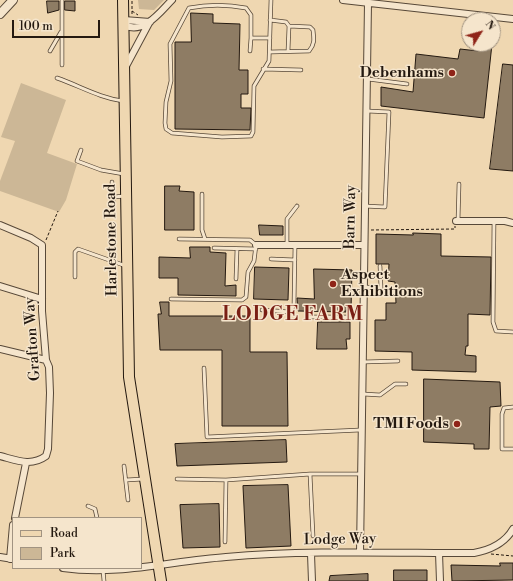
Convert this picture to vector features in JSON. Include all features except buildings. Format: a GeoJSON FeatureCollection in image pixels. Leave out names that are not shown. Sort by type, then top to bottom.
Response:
{"type":"FeatureCollection","features":[{"type":"Feature","properties":{"kind":"main road","name":"Harlestone Road"},"geometry":{"type":"LineString","coordinates":[[123,0],[129,377],[161,581]]}},
{"type":"Feature","properties":{"kind":"street"},"geometry":{"type":"LineString","coordinates":[[0,14],[13,0]]}},
{"type":"Feature","properties":{"kind":"street"},"geometry":{"type":"LineString","coordinates":[[124,22],[133,27],[143,26],[150,22],[172,0]]}},
{"type":"Feature","properties":{"kind":"street"},"geometry":{"type":"LineString","coordinates":[[343,0],[415,7],[461,15]]}},
{"type":"Feature","properties":{"kind":"street"},"geometry":{"type":"LineString","coordinates":[[415,7],[416,0]]}},
{"type":"Feature","properties":{"kind":"street","name":"Barn Way"},"geometry":{"type":"LineString","coordinates":[[360,552],[360,430],[368,3]]}},
{"type":"Feature","properties":{"kind":"street"},"geometry":{"type":"LineString","coordinates":[[501,19],[513,19]]}},
{"type":"Feature","properties":{"kind":"street"},"geometry":{"type":"LineString","coordinates":[[125,68],[150,22]]}},
{"type":"Feature","properties":{"kind":"street"},"geometry":{"type":"LineString","coordinates":[[457,221],[494,221],[513,223]]}},
{"type":"Feature","properties":{"kind":"street"},"geometry":{"type":"LineString","coordinates":[[0,225],[31,238],[42,245]]}},
{"type":"Feature","properties":{"kind":"street","name":"Grafton Way"},"geometry":{"type":"LineString","coordinates":[[26,463],[41,460],[46,456],[48,449],[50,393],[49,367],[46,360],[42,299],[42,245]]}},
{"type":"Feature","properties":{"kind":"street"},"geometry":{"type":"LineString","coordinates":[[256,247],[363,245]]}},
{"type":"Feature","properties":{"kind":"street"},"geometry":{"type":"LineString","coordinates":[[0,286],[42,299]]}},
{"type":"Feature","properties":{"kind":"street"},"geometry":{"type":"LineString","coordinates":[[0,349],[46,360]]}},
{"type":"Feature","properties":{"kind":"street"},"geometry":{"type":"LineString","coordinates":[[0,456],[26,463],[14,517]]}},
{"type":"Feature","properties":{"kind":"street","name":"Lodge Way"},"geometry":{"type":"LineString","coordinates":[[142,567],[226,557],[360,552],[474,553],[488,550],[500,542],[513,528]]}},
{"type":"Feature","properties":{"kind":"street"},"geometry":{"type":"LineString","coordinates":[[0,557],[11,559],[12,542]]}},
{"type":"Feature","properties":{"kind":"street"},"geometry":{"type":"LineString","coordinates":[[439,553],[440,581]]}},
{"type":"Feature","properties":{"kind":"street"},"geometry":{"type":"LineString","coordinates":[[311,554],[312,581]]}},
{"type":"Feature","properties":{"kind":"lane"},"geometry":{"type":"LineString","coordinates":[[62,0],[62,65]]}},
{"type":"Feature","properties":{"kind":"lane"},"geometry":{"type":"LineString","coordinates":[[250,51],[251,15],[246,8],[224,4],[189,8],[186,11],[170,44],[171,80],[166,102],[166,129],[172,133],[222,137],[251,136],[253,132],[254,86],[269,61],[271,0]]}},
{"type":"Feature","properties":{"kind":"lane"},"geometry":{"type":"LineString","coordinates":[[270,20],[286,22],[289,26],[310,27],[313,30],[314,41],[313,46],[309,51],[270,52]]}},
{"type":"Feature","properties":{"kind":"lane"},"geometry":{"type":"LineString","coordinates":[[288,51],[289,26]]}},
{"type":"Feature","properties":{"kind":"lane"},"geometry":{"type":"LineString","coordinates":[[50,51],[61,32]]}},
{"type":"Feature","properties":{"kind":"lane"},"geometry":{"type":"LineString","coordinates":[[251,38],[270,38]]}},
{"type":"Feature","properties":{"kind":"lane"},"geometry":{"type":"LineString","coordinates":[[263,69],[301,70]]}},
{"type":"Feature","properties":{"kind":"lane"},"geometry":{"type":"LineString","coordinates":[[58,78],[84,88],[97,95],[125,102]]}},
{"type":"Feature","properties":{"kind":"lane"},"geometry":{"type":"LineString","coordinates":[[367,79],[407,84]]}},
{"type":"Feature","properties":{"kind":"lane"},"geometry":{"type":"LineString","coordinates":[[364,206],[385,207],[389,112],[366,111]]}},
{"type":"Feature","properties":{"kind":"lane"},"geometry":{"type":"LineString","coordinates":[[81,150],[77,161],[101,170],[126,174]]}},
{"type":"Feature","properties":{"kind":"lane"},"geometry":{"type":"LineString","coordinates":[[112,182],[113,210]]}},
{"type":"Feature","properties":{"kind":"lane"},"geometry":{"type":"LineString","coordinates":[[457,221],[458,184]]}},
{"type":"Feature","properties":{"kind":"lane"},"geometry":{"type":"LineString","coordinates":[[202,194],[202,230],[205,239]]}},
{"type":"Feature","properties":{"kind":"lane"},"geometry":{"type":"LineString","coordinates":[[113,197],[126,196]]}},
{"type":"Feature","properties":{"kind":"lane"},"geometry":{"type":"LineString","coordinates":[[287,246],[287,219],[296,206]]}},
{"type":"Feature","properties":{"kind":"lane"},"geometry":{"type":"LineString","coordinates":[[494,221],[493,322],[496,331],[513,332]]}},
{"type":"Feature","properties":{"kind":"lane"},"geometry":{"type":"LineString","coordinates":[[171,299],[242,300],[246,297],[248,272],[254,261],[256,247],[250,240],[179,239]]}},
{"type":"Feature","properties":{"kind":"lane"},"geometry":{"type":"LineString","coordinates":[[262,310],[290,312],[294,305],[296,246]]}},
{"type":"Feature","properties":{"kind":"lane"},"geometry":{"type":"LineString","coordinates":[[214,248],[237,249],[256,247]]}},
{"type":"Feature","properties":{"kind":"lane"},"geometry":{"type":"LineString","coordinates":[[75,277],[75,252],[78,249],[127,267]]}},
{"type":"Feature","properties":{"kind":"lane"},"geometry":{"type":"LineString","coordinates":[[236,279],[237,249]]}},
{"type":"Feature","properties":{"kind":"lane"},"geometry":{"type":"LineString","coordinates":[[271,259],[295,260]]}},
{"type":"Feature","properties":{"kind":"lane"},"geometry":{"type":"LineString","coordinates":[[363,287],[381,288],[380,266]]}},
{"type":"Feature","properties":{"kind":"lane"},"geometry":{"type":"LineString","coordinates":[[310,316],[362,317]]}},
{"type":"Feature","properties":{"kind":"lane"},"geometry":{"type":"LineString","coordinates":[[362,362],[398,361]]}},
{"type":"Feature","properties":{"kind":"lane"},"geometry":{"type":"LineString","coordinates":[[204,368],[207,437],[360,430]]}},
{"type":"Feature","properties":{"kind":"lane"},"geometry":{"type":"LineString","coordinates":[[361,394],[380,395],[395,384],[406,384]]}},
{"type":"Feature","properties":{"kind":"lane"},"geometry":{"type":"LineString","coordinates":[[513,407],[504,408],[502,414],[502,449],[513,450]]}},
{"type":"Feature","properties":{"kind":"lane"},"geometry":{"type":"LineString","coordinates":[[124,466],[128,500]]}},
{"type":"Feature","properties":{"kind":"lane"},"geometry":{"type":"LineString","coordinates":[[310,474],[313,536]]}},
{"type":"Feature","properties":{"kind":"lane"},"geometry":{"type":"LineString","coordinates":[[177,479],[226,480],[310,474],[360,474]]}},
{"type":"Feature","properties":{"kind":"lane"},"geometry":{"type":"LineString","coordinates":[[126,480],[144,479]]}},
{"type":"Feature","properties":{"kind":"lane"},"geometry":{"type":"LineString","coordinates":[[225,542],[226,480]]}},
{"type":"Feature","properties":{"kind":"lane"},"geometry":{"type":"LineString","coordinates":[[88,506],[96,509],[97,517]]}},
{"type":"Feature","properties":{"kind":"lane"},"geometry":{"type":"LineString","coordinates":[[103,569],[104,581]]}},
{"type":"Feature","properties":{"kind":"path"},"geometry":{"type":"LineString","coordinates":[[42,245],[49,235],[58,211]]}},
{"type":"Feature","properties":{"kind":"path"},"geometry":{"type":"LineString","coordinates":[[364,230],[455,229],[457,221]]}},
{"type":"Feature","properties":{"kind":"path"},"geometry":{"type":"LineString","coordinates":[[490,554],[513,556]]}},
{"type":"Feature","properties":{"kind":"green space"},"geometry":{"type":"Polygon","coordinates":[[[138,0],[164,0],[154,10],[139,9],[138,0]]]}},
{"type":"Feature","properties":{"kind":"green space"},"geometry":{"type":"Polygon","coordinates":[[[21,83],[66,100],[47,153],[77,164],[66,200],[59,212],[0,191],[0,181],[15,141],[1,137],[21,83]]]}},
{"type":"Feature","properties":{"kind":"place","name":"Debenhams"},"geometry":{"type":"Point","coordinates":[452,73]}},
{"type":"Feature","properties":{"kind":"place","name":"Aspect Exhibitions"},"geometry":{"type":"Point","coordinates":[333,284]}},
{"type":"Feature","properties":{"kind":"place","name":"TMI Foods"},"geometry":{"type":"Point","coordinates":[457,424]}},
{"type":"Feature","properties":{"kind":"district","name":"LODGE FARM"},"geometry":{"type":"Point","coordinates":[293,315]}}]}
